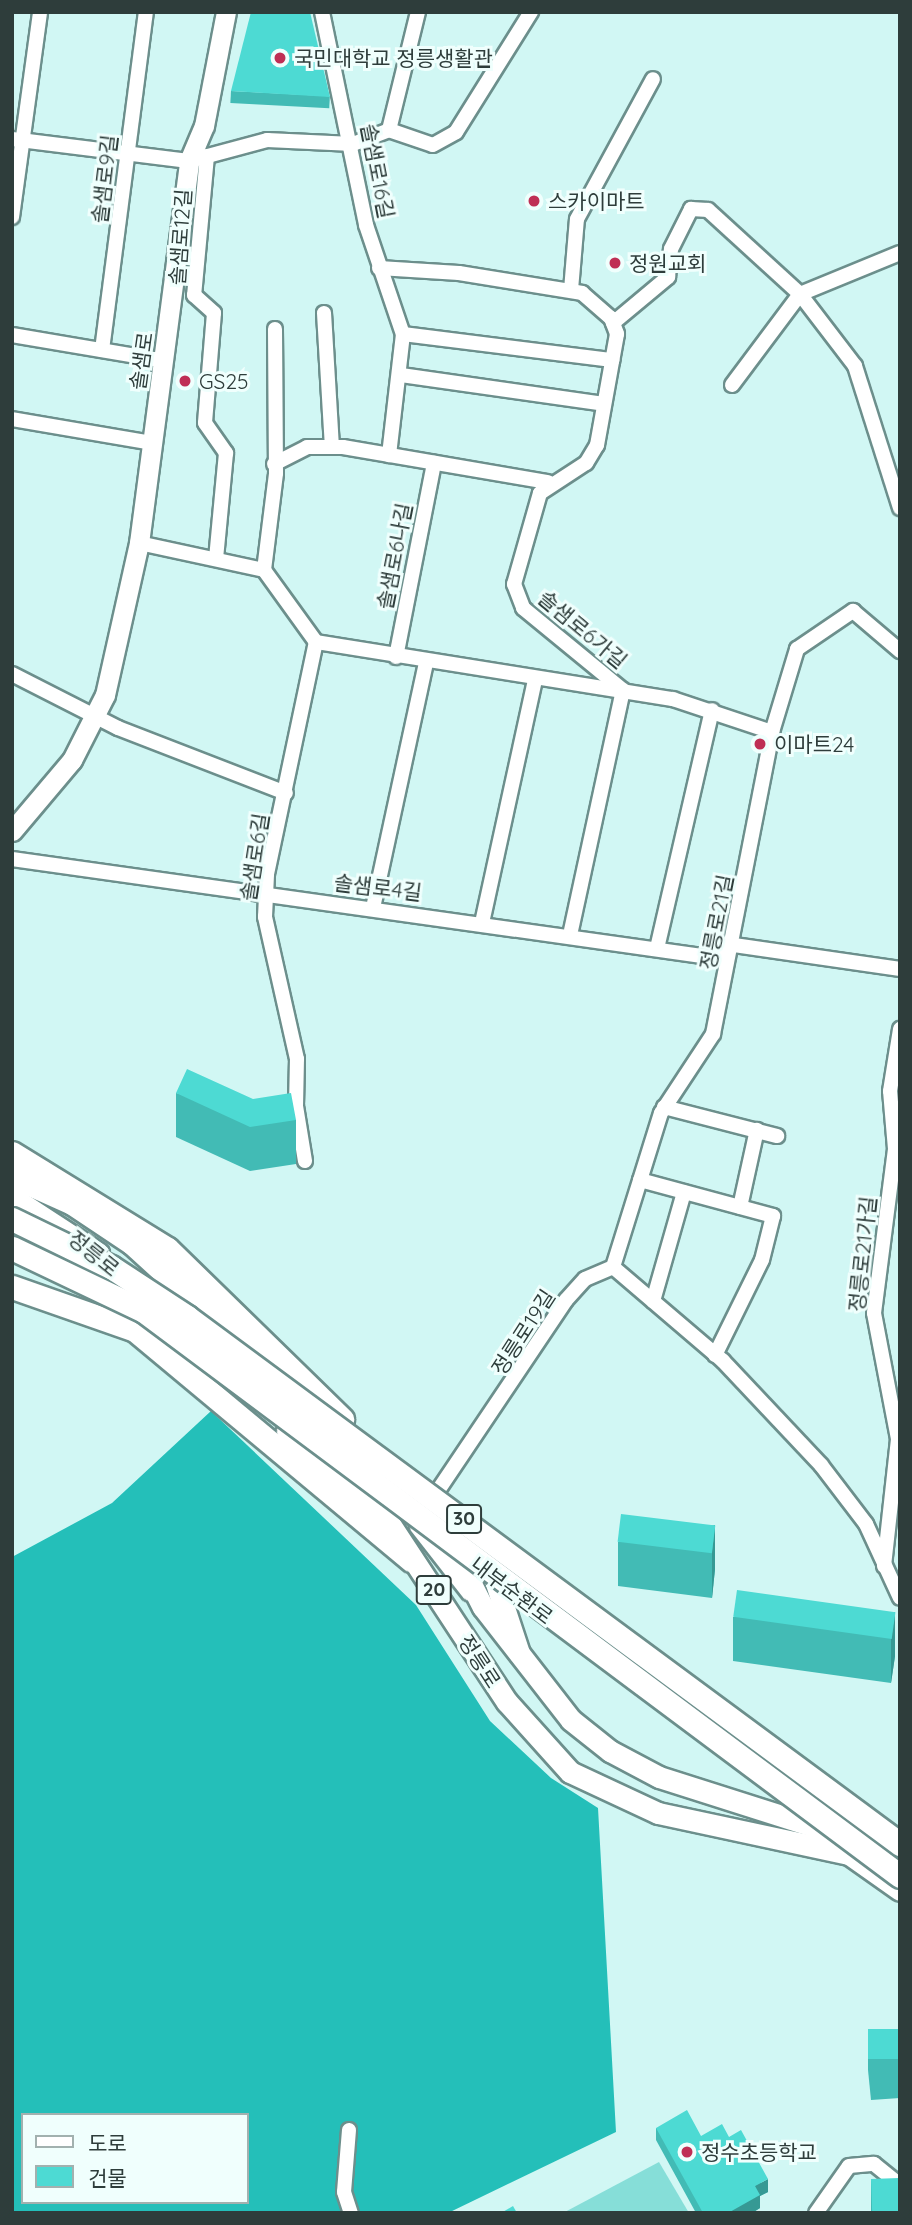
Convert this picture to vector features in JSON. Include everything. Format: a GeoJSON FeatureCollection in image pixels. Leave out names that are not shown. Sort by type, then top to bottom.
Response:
{"type":"FeatureCollection","features":[{"type":"Feature","properties":{"kind":"highway"},"geometry":{"type":"LineString","coordinates":[[12,1176],[99,1220],[172,1282],[386,1483],[471,1588]]}},
{"type":"Feature","properties":{"kind":"highway","name":"내부순환로"},"geometry":{"type":"LineString","coordinates":[[12,1219],[111,1267],[187,1317],[900,1844]]}},
{"type":"Feature","properties":{"kind":"highway","name":"내부순환로"},"geometry":{"type":"LineString","coordinates":[[12,1248],[144,1311],[900,1876]]}},
{"type":"Feature","properties":{"kind":"highway"},"geometry":{"type":"LineString","coordinates":[[12,1287],[135,1329],[411,1560]]}},
{"type":"Feature","properties":{"kind":"main road","name":"솔샘로"},"geometry":{"type":"LineString","coordinates":[[12,831],[61,776],[96,716],[139,542],[152,443],[198,159],[226,12]]}},
{"type":"Feature","properties":{"kind":"main road","name":"정릉로"},"geometry":{"type":"LineString","coordinates":[[12,1152],[168,1248],[302,1385],[432,1501],[493,1571],[519,1653]]}},
{"type":"Feature","properties":{"kind":"main road","name":"정릉로"},"geometry":{"type":"LineString","coordinates":[[12,1197],[105,1257],[211,1371],[358,1487],[380,1509],[411,1560],[507,1702],[570,1772],[657,1813],[849,1854],[900,1890]]}},
{"type":"Feature","properties":{"kind":"main road","name":"정릉로"},"geometry":{"type":"LineString","coordinates":[[448,1522],[471,1588],[570,1720],[610,1751],[659,1777],[853,1838],[900,1862]]}},
{"type":"Feature","properties":{"kind":"street"},"geometry":{"type":"LineString","coordinates":[[12,217],[17,140],[40,12]]}},
{"type":"Feature","properties":{"kind":"street","name":"솔샘로9길"},"geometry":{"type":"LineString","coordinates":[[102,350],[146,12]]}},
{"type":"Feature","properties":{"kind":"street","name":"솔샘로16길"},"geometry":{"type":"LineString","coordinates":[[322,12],[379,268],[402,334],[401,375],[389,455]]}},
{"type":"Feature","properties":{"kind":"street"},"geometry":{"type":"LineString","coordinates":[[389,130],[418,12]]}},
{"type":"Feature","properties":{"kind":"street"},"geometry":{"type":"LineString","coordinates":[[17,140],[128,154],[198,159],[267,140],[353,144],[389,130],[433,145],[456,132],[531,12]]}},
{"type":"Feature","properties":{"kind":"street"},"geometry":{"type":"LineString","coordinates":[[572,290],[577,219],[653,79]]}},
{"type":"Feature","properties":{"kind":"street","name":"솔샘로12길"},"geometry":{"type":"LineString","coordinates":[[198,159],[194,295],[214,313],[205,423],[226,453],[216,558]]}},
{"type":"Feature","properties":{"kind":"street"},"geometry":{"type":"LineString","coordinates":[[274,464],[307,447],[332,447],[548,482],[586,463],[597,445],[612,360],[613,323],[668,277],[671,249],[691,209],[708,210],[802,293],[855,366],[900,508]]}},
{"type":"Feature","properties":{"kind":"street"},"geometry":{"type":"LineString","coordinates":[[732,385],[802,293],[851,269],[900,253]]}},
{"type":"Feature","properties":{"kind":"street"},"geometry":{"type":"LineString","coordinates":[[379,268],[572,290],[613,323]]}},
{"type":"Feature","properties":{"kind":"street"},"geometry":{"type":"LineString","coordinates":[[324,313],[332,447]]}},
{"type":"Feature","properties":{"kind":"street"},"geometry":{"type":"LineString","coordinates":[[264,570],[274,464],[275,329]]}},
{"type":"Feature","properties":{"kind":"street"},"geometry":{"type":"LineString","coordinates":[[402,334],[612,360]]}},
{"type":"Feature","properties":{"kind":"street"},"geometry":{"type":"LineString","coordinates":[[12,335],[165,361]]}},
{"type":"Feature","properties":{"kind":"street"},"geometry":{"type":"LineString","coordinates":[[401,375],[604,404]]}},
{"type":"Feature","properties":{"kind":"street"},"geometry":{"type":"LineString","coordinates":[[12,419],[152,443]]}},
{"type":"Feature","properties":{"kind":"street","name":"솔샘로6나길"},"geometry":{"type":"LineString","coordinates":[[396,657],[434,463]]}},
{"type":"Feature","properties":{"kind":"street","name":"솔샘로6가길"},"geometry":{"type":"LineString","coordinates":[[548,482],[532,512],[514,595],[622,690]]}},
{"type":"Feature","properties":{"kind":"street"},"geometry":{"type":"LineString","coordinates":[[139,542],[264,570],[316,642],[426,663],[622,690],[712,710],[772,732]]}},
{"type":"Feature","properties":{"kind":"street","name":"정릉로21길"},"geometry":{"type":"LineString","coordinates":[[613,1267],[664,1107],[713,1034],[734,945],[772,732],[797,649],[827,623],[853,611],[900,651]]}},
{"type":"Feature","properties":{"kind":"street","name":"솔샘로6길"},"geometry":{"type":"LineString","coordinates":[[305,1161],[296,1106],[297,1059],[265,917],[267,894],[316,642]]}},
{"type":"Feature","properties":{"kind":"street"},"geometry":{"type":"LineString","coordinates":[[373,908],[426,663]]}},
{"type":"Feature","properties":{"kind":"street"},"geometry":{"type":"LineString","coordinates":[[12,674],[96,716],[286,793]]}},
{"type":"Feature","properties":{"kind":"street"},"geometry":{"type":"LineString","coordinates":[[482,923],[535,680]]}},
{"type":"Feature","properties":{"kind":"street"},"geometry":{"type":"LineString","coordinates":[[571,930],[622,690]]}},
{"type":"Feature","properties":{"kind":"street"},"geometry":{"type":"LineString","coordinates":[[659,944],[712,710]]}},
{"type":"Feature","properties":{"kind":"street","name":"솔샘로4길"},"geometry":{"type":"LineString","coordinates":[[12,859],[716,958],[734,945]]}},
{"type":"Feature","properties":{"kind":"street"},"geometry":{"type":"LineString","coordinates":[[734,945],[900,969]]}},
{"type":"Feature","properties":{"kind":"street","name":"정릉로21가길"},"geometry":{"type":"LineString","coordinates":[[884,1566],[898,1439],[874,1312],[895,1149],[890,1091],[900,1028]]}},
{"type":"Feature","properties":{"kind":"street"},"geometry":{"type":"LineString","coordinates":[[664,1107],[777,1136]]}},
{"type":"Feature","properties":{"kind":"street"},"geometry":{"type":"LineString","coordinates":[[740,1207],[757,1130]]}},
{"type":"Feature","properties":{"kind":"street"},"geometry":{"type":"LineString","coordinates":[[640,1180],[773,1216],[762,1260],[715,1355]]}},
{"type":"Feature","properties":{"kind":"street"},"geometry":{"type":"LineString","coordinates":[[653,1301],[684,1192]]}},
{"type":"Feature","properties":{"kind":"street"},"geometry":{"type":"LineString","coordinates":[[613,1267],[715,1355],[821,1465],[866,1524],[900,1598]]}},
{"type":"Feature","properties":{"kind":"street","name":"정릉로19길"},"geometry":{"type":"LineString","coordinates":[[432,1501],[505,1399],[566,1300],[585,1279],[613,1267]]}},
{"type":"Feature","properties":{"kind":"street"},"geometry":{"type":"LineString","coordinates":[[348,2130],[344,2192],[351,2213]]}},
{"type":"Feature","properties":{"kind":"street"},"geometry":{"type":"LineString","coordinates":[[805,2213],[818,2208],[849,2166],[874,2164],[900,2185]]}},
{"type":"Feature","properties":{"kind":"shaded area"},"geometry":{"type":"Polygon","coordinates":[[[211,1411],[416,1605],[490,1721],[551,1778],[598,1808],[616,2132],[448,2213],[12,2213],[12,1557],[112,1503],[211,1411]]]}},
{"type":"Feature","properties":{"kind":"shaded area"},"geometry":{"type":"Polygon","coordinates":[[[659,2162],[689,2213],[563,2213],[659,2162]]]}},
{"type":"Feature","properties":{"kind":"building","name":"국민대학교 정릉생활관"},"geometry":{"type":"Polygon","coordinates":[[[251,12],[310,12],[330,97],[231,91],[251,12]]]}},
{"type":"Feature","properties":{"kind":"building"},"geometry":{"type":"Polygon","coordinates":[[[187,1069],[253,1099],[291,1093],[296,1120],[250,1127],[176,1093],[187,1069]]]}},
{"type":"Feature","properties":{"kind":"building"},"geometry":{"type":"Polygon","coordinates":[[[621,1514],[715,1526],[712,1553],[618,1542],[621,1514]]]}},
{"type":"Feature","properties":{"kind":"building"},"geometry":{"type":"Polygon","coordinates":[[[737,1590],[895,1612],[892,1639],[733,1617],[737,1590]]]}},
{"type":"Feature","properties":{"kind":"building"},"geometry":{"type":"Polygon","coordinates":[[[868,2029],[900,2029],[900,2059],[868,2059],[868,2029]]]}},
{"type":"Feature","properties":{"kind":"building"},"geometry":{"type":"Polygon","coordinates":[[[687,2110],[701,2136],[722,2124],[729,2137],[741,2130],[768,2179],[755,2186],[760,2195],[728,2213],[703,2213],[656,2128],[687,2110]]]}},
{"type":"Feature","properties":{"kind":"building"},"geometry":{"type":"Polygon","coordinates":[[[899,2178],[900,2213],[872,2213],[871,2179],[899,2178]]]}},
{"type":"Feature","properties":{"kind":"building"},"geometry":{"type":"Polygon","coordinates":[[[513,2206],[517,2213],[501,2213],[513,2206]]]}},
{"type":"Feature","properties":{"kind":"place","name":"국민대학교 정릉생활관"},"geometry":{"type":"Point","coordinates":[280,58]}},
{"type":"Feature","properties":{"kind":"place","name":"스카이마트"},"geometry":{"type":"Point","coordinates":[534,201]}},
{"type":"Feature","properties":{"kind":"place","name":"정원교회"},"geometry":{"type":"Point","coordinates":[615,263]}},
{"type":"Feature","properties":{"kind":"place","name":"GS25"},"geometry":{"type":"Point","coordinates":[185,381]}},
{"type":"Feature","properties":{"kind":"place","name":"이마트24"},"geometry":{"type":"Point","coordinates":[760,744]}},
{"type":"Feature","properties":{"kind":"place","name":"정수초등학교"},"geometry":{"type":"Point","coordinates":[687,2152]}}]}
